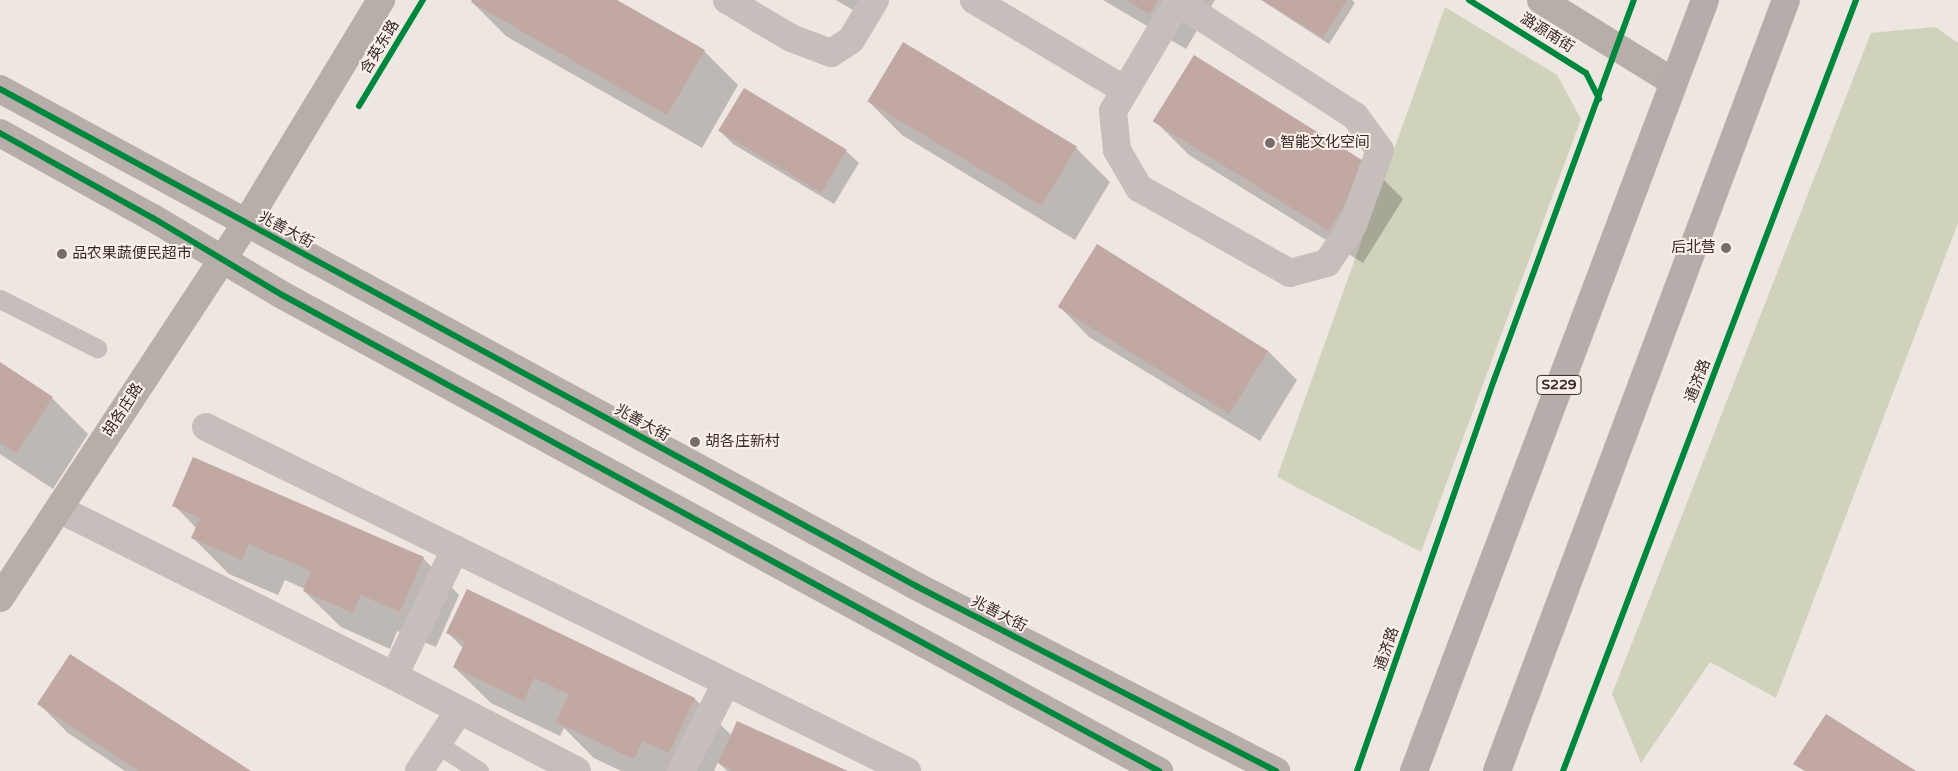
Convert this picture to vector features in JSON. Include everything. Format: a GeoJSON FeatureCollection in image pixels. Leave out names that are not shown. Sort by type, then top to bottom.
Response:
{"type":"FeatureCollection","features":[{"type":"Feature","properties":{"kind":"main road","name":"含英东路"},"geometry":{"type":"LineString","coordinates":[[246,223],[381,0]]}},
{"type":"Feature","properties":{"kind":"main road","name":"潞源南街"},"geometry":{"type":"LineString","coordinates":[[1541,0],[1673,82]]}},
{"type":"Feature","properties":{"kind":"main road","name":"S229"},"geometry":{"type":"LineString","coordinates":[[1414,771],[1705,0]]}},
{"type":"Feature","properties":{"kind":"main road"},"geometry":{"type":"LineString","coordinates":[[1497,771],[1786,0]]}},
{"type":"Feature","properties":{"kind":"main road","name":"兆善大街"},"geometry":{"type":"LineString","coordinates":[[0,90],[916,586],[1276,771]]}},
{"type":"Feature","properties":{"kind":"main road"},"geometry":{"type":"LineString","coordinates":[[0,133],[293,301],[1159,771]]}},
{"type":"Feature","properties":{"kind":"main road","name":"胡各庄路"},"geometry":{"type":"LineString","coordinates":[[0,598],[246,223]]}},
{"type":"Feature","properties":{"kind":"street"},"geometry":{"type":"LineString","coordinates":[[728,0],[791,38],[831,53],[852,40],[875,0]]}},
{"type":"Feature","properties":{"kind":"street"},"geometry":{"type":"LineString","coordinates":[[974,0],[1125,90]]}},
{"type":"Feature","properties":{"kind":"street"},"geometry":{"type":"LineString","coordinates":[[1179,1],[1355,116],[1380,150],[1353,225],[1327,263],[1290,274],[1139,188],[1117,150],[1113,111],[1179,1]]}},
{"type":"Feature","properties":{"kind":"street"},"geometry":{"type":"LineString","coordinates":[[206,427],[907,771]]}},
{"type":"Feature","properties":{"kind":"street"},"geometry":{"type":"LineString","coordinates":[[58,509],[394,676],[577,771]]}},
{"type":"Feature","properties":{"kind":"street"},"geometry":{"type":"LineString","coordinates":[[394,676],[455,550]]}},
{"type":"Feature","properties":{"kind":"street"},"geometry":{"type":"LineString","coordinates":[[681,771],[726,683]]}},
{"type":"Feature","properties":{"kind":"street"},"geometry":{"type":"LineString","coordinates":[[419,771],[459,711]]}},
{"type":"Feature","properties":{"kind":"lane"},"geometry":{"type":"LineString","coordinates":[[0,298],[97,348]]}},
{"type":"Feature","properties":{"kind":"lane"},"geometry":{"type":"LineString","coordinates":[[437,744],[479,771]]}},
{"type":"Feature","properties":{"kind":"green space"},"geometry":{"type":"Polygon","coordinates":[[[1445,7],[1557,75],[1581,119],[1421,552],[1277,477],[1445,7]]]}},
{"type":"Feature","properties":{"kind":"green space"},"geometry":{"type":"Polygon","coordinates":[[[1935,27],[1958,43],[1958,223],[1776,698],[1710,662],[1641,763],[1612,694],[1871,33],[1935,27]]]}},
{"type":"Feature","properties":{"kind":"building"},"geometry":{"type":"Polygon","coordinates":[[[472,0],[617,0],[705,50],[667,115],[471,2],[472,0]]]}},
{"type":"Feature","properties":{"kind":"building"},"geometry":{"type":"Polygon","coordinates":[[[1126,0],[1158,0],[1150,14],[1126,0]]]}},
{"type":"Feature","properties":{"kind":"building"},"geometry":{"type":"Polygon","coordinates":[[[1262,0],[1347,0],[1323,38],[1262,0]]]}},
{"type":"Feature","properties":{"kind":"building"},"geometry":{"type":"Polygon","coordinates":[[[903,42],[1077,147],[1041,206],[867,101],[903,42]]]}},
{"type":"Feature","properties":{"kind":"building"},"geometry":{"type":"Polygon","coordinates":[[[1194,55],[1370,165],[1328,231],[1153,121],[1194,55]]]}},
{"type":"Feature","properties":{"kind":"building"},"geometry":{"type":"Polygon","coordinates":[[[744,88],[847,150],[821,193],[718,131],[744,88]]]}},
{"type":"Feature","properties":{"kind":"building"},"geometry":{"type":"Polygon","coordinates":[[[1097,244],[1268,351],[1229,414],[1058,307],[1097,244]]]}},
{"type":"Feature","properties":{"kind":"building"},"geometry":{"type":"Polygon","coordinates":[[[0,362],[53,397],[16,453],[0,443],[0,362]]]}},
{"type":"Feature","properties":{"kind":"building"},"geometry":{"type":"Polygon","coordinates":[[[193,457],[424,557],[400,612],[361,595],[353,613],[303,591],[311,571],[249,544],[242,560],[191,538],[200,518],[172,506],[193,457]]]}},
{"type":"Feature","properties":{"kind":"building"},"geometry":{"type":"Polygon","coordinates":[[[467,589],[695,698],[669,753],[643,741],[634,759],[556,722],[569,694],[534,678],[524,701],[453,667],[465,642],[446,633],[467,589]]]}},
{"type":"Feature","properties":{"kind":"building"},"geometry":{"type":"Polygon","coordinates":[[[70,654],[251,771],[139,771],[37,704],[70,654]]]}},
{"type":"Feature","properties":{"kind":"building"},"geometry":{"type":"Polygon","coordinates":[[[1826,714],[1916,771],[1805,771],[1793,764],[1826,714]]]}},
{"type":"Feature","properties":{"kind":"building"},"geometry":{"type":"Polygon","coordinates":[[[737,721],[848,771],[733,771],[718,763],[737,721]]]}},
{"type":"Feature","properties":{"kind":"cycle path"},"geometry":{"type":"LineString","coordinates":[[359,106],[423,0]]}},
{"type":"Feature","properties":{"kind":"cycle path"},"geometry":{"type":"LineString","coordinates":[[1469,0],[1586,73],[1599,99]]}},
{"type":"Feature","properties":{"kind":"cycle path","name":"通济路"},"geometry":{"type":"LineString","coordinates":[[1357,771],[1494,380],[1634,0]]}},
{"type":"Feature","properties":{"kind":"cycle path","name":"通济路"},"geometry":{"type":"LineString","coordinates":[[1563,771],[1856,0]]}},
{"type":"Feature","properties":{"kind":"cycle path"},"geometry":{"type":"LineString","coordinates":[[0,89],[916,586],[1276,771]]}},
{"type":"Feature","properties":{"kind":"cycle path"},"geometry":{"type":"LineString","coordinates":[[0,133],[153,218],[284,296],[1159,771]]}},
{"type":"Feature","properties":{"kind":"place","name":"智能文化空间"},"geometry":{"type":"Point","coordinates":[1270,143]}},
{"type":"Feature","properties":{"kind":"place","name":"后北营"},"geometry":{"type":"Point","coordinates":[1726,248]}},
{"type":"Feature","properties":{"kind":"place","name":"品农果蔬便民超市"},"geometry":{"type":"Point","coordinates":[62,254]}},
{"type":"Feature","properties":{"kind":"place","name":"胡各庄新村"},"geometry":{"type":"Point","coordinates":[695,442]}}]}
